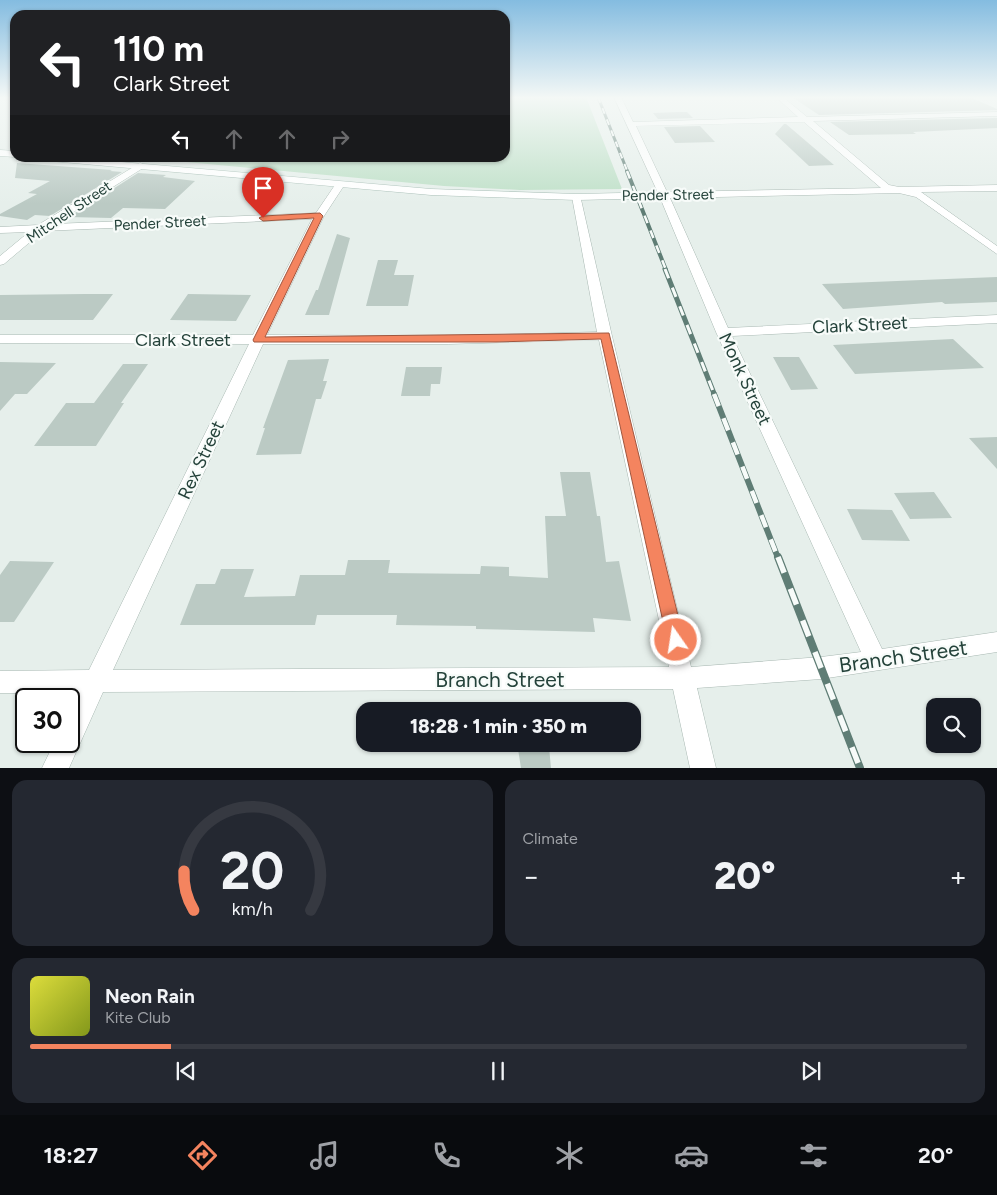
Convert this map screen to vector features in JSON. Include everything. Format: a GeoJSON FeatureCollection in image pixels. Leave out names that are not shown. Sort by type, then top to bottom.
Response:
{"type":"FeatureCollection","features":[{"type":"Feature","properties":{"kind":"street","name":"Monk Street"},"geometry":{"type":"LineString","coordinates":[[636,133],[724,332],[876,660]]}},
{"type":"Feature","properties":{"kind":"street"},"geometry":{"type":"LineString","coordinates":[[822,133],[886,186],[919,195],[997,251]]}},
{"type":"Feature","properties":{"kind":"street","name":"Pender Street"},"geometry":{"type":"LineString","coordinates":[[96,162],[456,193],[577,197],[997,188]]}},
{"type":"Feature","properties":{"kind":"street","name":"Mitchell Street"},"geometry":{"type":"LineString","coordinates":[[0,262],[39,228],[140,166]]}},
{"type":"Feature","properties":{"kind":"street","name":"Rex Street"},"geometry":{"type":"LineString","coordinates":[[80,715],[258,340],[320,216],[340,184]]}},
{"type":"Feature","properties":{"kind":"street"},"geometry":{"type":"LineString","coordinates":[[577,197],[606,336],[703,768]]}},
{"type":"Feature","properties":{"kind":"street","name":"Pender Street"},"geometry":{"type":"LineString","coordinates":[[0,230],[320,216]]}},
{"type":"Feature","properties":{"kind":"street","name":"Clark Street"},"geometry":{"type":"LineString","coordinates":[[724,332],[997,319]]}},
{"type":"Feature","properties":{"kind":"street","name":"Clark Street"},"geometry":{"type":"LineString","coordinates":[[0,339],[466,340],[606,336]]}},
{"type":"Feature","properties":{"kind":"street","name":"Branch Street"},"geometry":{"type":"LineString","coordinates":[[0,682],[684,678],[821,668],[997,642]]}},
{"type":"Feature","properties":{"kind":"street","name":"Rex Street"},"geometry":{"type":"LineString","coordinates":[[55,768],[62,753]]}},
{"type":"Feature","properties":{"kind":"green space"},"geometry":{"type":"Polygon","coordinates":[[[510,133],[600,133],[622,189],[520,190],[444,186],[186,162],[510,162],[510,133]]]}},
{"type":"Feature","properties":{"kind":"building"},"geometry":{"type":"Polygon","coordinates":[[[668,133],[706,133],[715,142],[675,143],[668,133]]]}},
{"type":"Feature","properties":{"kind":"building"},"geometry":{"type":"Polygon","coordinates":[[[796,133],[834,165],[809,166],[775,134],[796,133]]]}},
{"type":"Feature","properties":{"kind":"building"},"geometry":{"type":"Polygon","coordinates":[[[846,133],[916,134],[849,135],[846,133]]]}},
{"type":"Feature","properties":{"kind":"building"},"geometry":{"type":"Polygon","coordinates":[[[17,163],[122,172],[50,216],[35,215],[27,220],[0,216],[0,214],[37,194],[28,193],[50,181],[15,178],[17,163]]]}},
{"type":"Feature","properties":{"kind":"building"},"geometry":{"type":"Polygon","coordinates":[[[138,173],[166,175],[163,177],[195,181],[165,209],[123,208],[111,218],[69,217],[138,173]]]}},
{"type":"Feature","properties":{"kind":"building"},"geometry":{"type":"Polygon","coordinates":[[[337,234],[350,238],[329,315],[305,315],[316,290],[318,290],[337,234]]]}},
{"type":"Feature","properties":{"kind":"building"},"geometry":{"type":"Polygon","coordinates":[[[378,260],[398,260],[394,275],[414,275],[408,306],[366,306],[378,260]]]}},
{"type":"Feature","properties":{"kind":"building"},"geometry":{"type":"Polygon","coordinates":[[[997,277],[997,302],[945,304],[942,302],[843,309],[822,284],[997,277]]]}},
{"type":"Feature","properties":{"kind":"building"},"geometry":{"type":"Polygon","coordinates":[[[113,294],[93,320],[0,320],[0,295],[113,294]]]}},
{"type":"Feature","properties":{"kind":"building"},"geometry":{"type":"Polygon","coordinates":[[[188,294],[251,295],[236,321],[170,320],[188,294]]]}},
{"type":"Feature","properties":{"kind":"building"},"geometry":{"type":"Polygon","coordinates":[[[953,339],[984,368],[855,374],[833,345],[953,339]]]}},
{"type":"Feature","properties":{"kind":"building"},"geometry":{"type":"Polygon","coordinates":[[[773,357],[799,357],[818,389],[791,390],[773,357]]]}},
{"type":"Feature","properties":{"kind":"building"},"geometry":{"type":"Polygon","coordinates":[[[329,359],[323,381],[327,381],[321,399],[316,399],[301,454],[256,455],[265,428],[263,428],[288,360],[329,359]]]}},
{"type":"Feature","properties":{"kind":"building"},"geometry":{"type":"Polygon","coordinates":[[[0,362],[56,363],[27,394],[15,394],[0,411],[0,362]]]}},
{"type":"Feature","properties":{"kind":"building"},"geometry":{"type":"Polygon","coordinates":[[[123,364],[148,364],[121,403],[124,403],[96,446],[34,446],[66,403],[94,403],[123,364]]]}},
{"type":"Feature","properties":{"kind":"building"},"geometry":{"type":"Polygon","coordinates":[[[406,367],[442,367],[440,384],[431,384],[430,396],[401,396],[406,367]]]}},
{"type":"Feature","properties":{"kind":"building"},"geometry":{"type":"Polygon","coordinates":[[[997,437],[997,469],[969,438],[997,437]]]}},
{"type":"Feature","properties":{"kind":"building"},"geometry":{"type":"Polygon","coordinates":[[[560,472],[590,472],[597,516],[600,516],[606,562],[619,561],[631,621],[593,618],[595,632],[476,629],[476,626],[396,625],[397,615],[317,615],[315,625],[180,625],[196,584],[215,584],[221,569],[254,569],[244,597],[295,596],[300,575],[345,575],[348,560],[390,560],[388,573],[480,574],[481,566],[509,567],[509,576],[548,578],[545,516],[566,516],[560,472]]]}},
{"type":"Feature","properties":{"kind":"building"},"geometry":{"type":"Polygon","coordinates":[[[934,492],[952,518],[910,519],[894,493],[934,492]]]}},
{"type":"Feature","properties":{"kind":"building"},"geometry":{"type":"Polygon","coordinates":[[[847,509],[892,510],[910,541],[862,540],[847,509]]]}},
{"type":"Feature","properties":{"kind":"building"},"geometry":{"type":"Polygon","coordinates":[[[10,561],[54,562],[14,622],[0,622],[0,575],[10,561]]]}},
{"type":"Feature","properties":{"kind":"building"},"geometry":{"type":"Polygon","coordinates":[[[518,752],[549,752],[551,768],[521,768],[518,752]]]}},
{"type":"Feature","properties":{"kind":"railway"},"geometry":{"type":"LineString","coordinates":[[612,133],[628,173]]}},
{"type":"Feature","properties":{"kind":"railway"},"geometry":{"type":"LineString","coordinates":[[627,171],[666,270]]}},
{"type":"Feature","properties":{"kind":"railway"},"geometry":{"type":"LineString","coordinates":[[665,269],[715,396]]}},
{"type":"Feature","properties":{"kind":"railway"},"geometry":{"type":"LineString","coordinates":[[714,394],[778,558]]}},
{"type":"Feature","properties":{"kind":"railway"},"geometry":{"type":"LineString","coordinates":[[778,557],[860,768]]}},
{"type":"Feature","properties":{"kind":"route"},"geometry":{"type":"LineString","coordinates":[[263,218],[320,216],[258,340],[429,340],[606,336],[676,640]]}}]}
